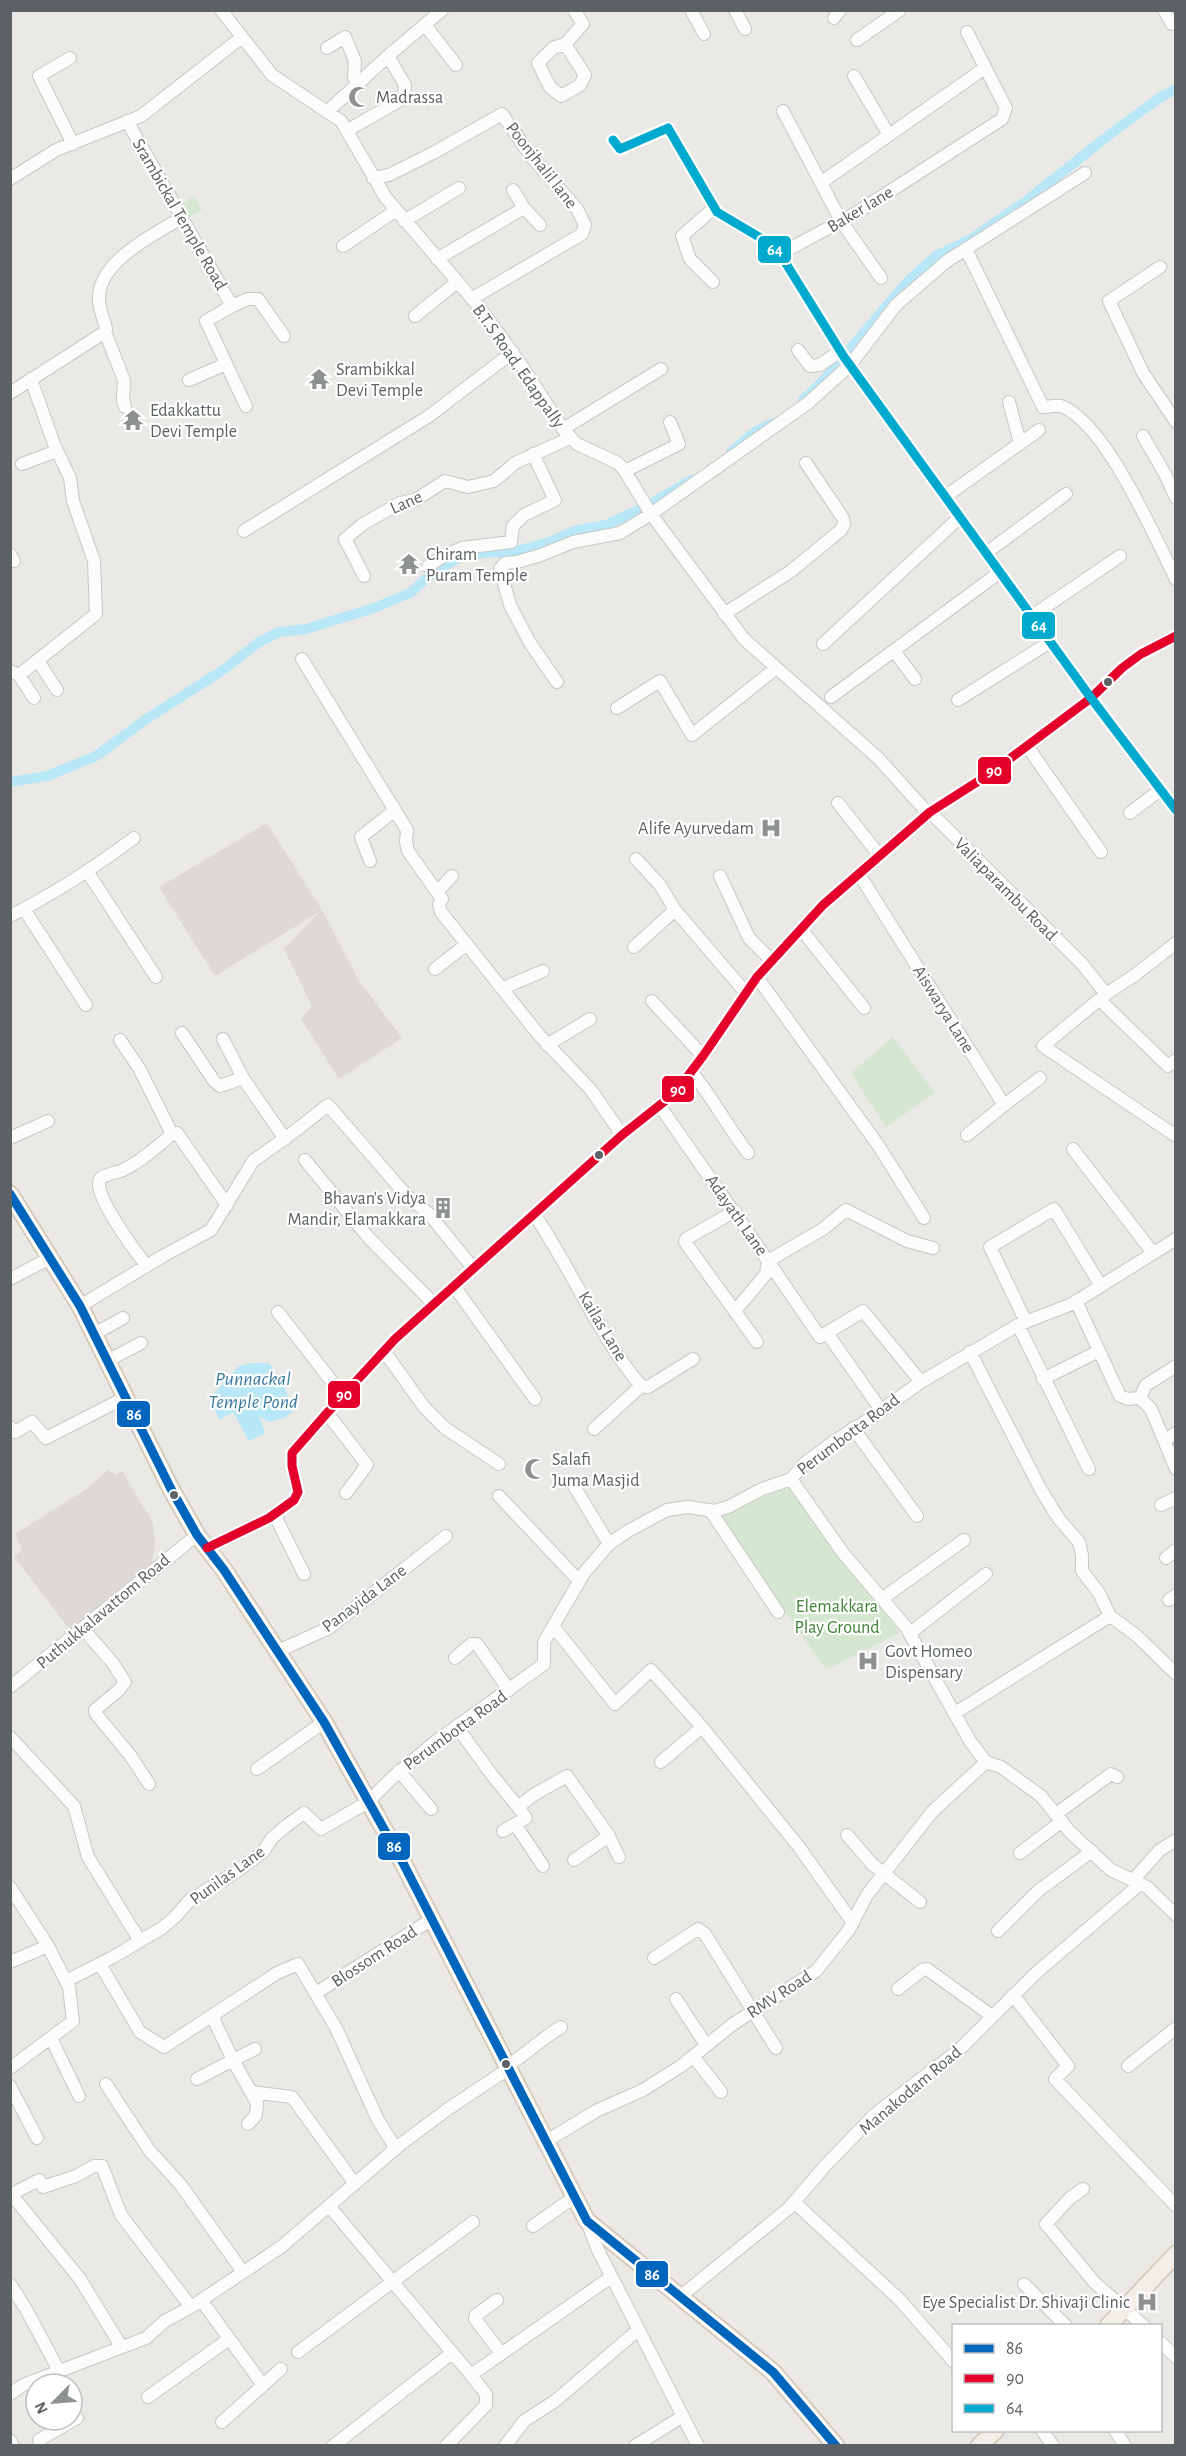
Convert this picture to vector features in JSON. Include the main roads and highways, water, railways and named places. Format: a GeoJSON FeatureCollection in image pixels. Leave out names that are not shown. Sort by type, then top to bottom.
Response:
{"type":"FeatureCollection","features":[{"type":"Feature","properties":{"kind":"main road"},"geometry":{"type":"LineString","coordinates":[[11,1195],[80,1306],[202,1541],[324,1722],[432,1918],[573,2198],[587,2221],[773,2372],[836,2445]]}},
{"type":"Feature","properties":{"kind":"main road"},"geometry":{"type":"LineString","coordinates":[[1109,2324],[1176,2254]]}},
{"type":"Feature","properties":{"kind":"main road"},"geometry":{"type":"LineString","coordinates":[[979,2445],[994,2432]]}},
{"type":"Feature","properties":{"kind":"water","name":"Punnackal Temple Pond"},"geometry":{"type":"Polygon","coordinates":[[[269,1363],[285,1388],[293,1411],[284,1418],[269,1422],[259,1416],[265,1433],[249,1441],[233,1412],[220,1420],[209,1399],[239,1366],[269,1363]]]}},
{"type":"Feature","properties":{"kind":"waterway"},"geometry":{"type":"LineString","coordinates":[[803,400],[822,382],[907,282],[936,256],[971,239],[1026,201],[1114,131],[1176,89]]}},
{"type":"Feature","properties":{"kind":"waterway"},"geometry":{"type":"LineString","coordinates":[[731,452],[752,434],[772,423]]}},
{"type":"Feature","properties":{"kind":"waterway"},"geometry":{"type":"LineString","coordinates":[[10,782],[47,776],[96,756],[145,720],[223,670],[259,642],[279,632],[306,629],[374,608],[410,593],[428,577],[464,554],[517,551],[549,542],[574,531],[606,525],[647,506],[691,480]]}},
{"type":"Feature","properties":{"kind":"place","name":"Madrassa"},"geometry":{"type":"Point","coordinates":[359,97]}},
{"type":"Feature","properties":{"kind":"place","name":"Srambikkal Devi Temple"},"geometry":{"type":"Point","coordinates":[319,379]}},
{"type":"Feature","properties":{"kind":"place","name":"Edakkattu Devi Temple"},"geometry":{"type":"Point","coordinates":[133,420]}},
{"type":"Feature","properties":{"kind":"place","name":"Chiram Puram Temple"},"geometry":{"type":"Point","coordinates":[409,564]}},
{"type":"Feature","properties":{"kind":"place","name":"Alife Ayurvedam"},"geometry":{"type":"Point","coordinates":[771,828]}},
{"type":"Feature","properties":{"kind":"place","name":"Bhavan's Vidya Mandir, Elamakkara"},"geometry":{"type":"Point","coordinates":[443,1208]}},
{"type":"Feature","properties":{"kind":"place","name":"Salafi Juma Masjid"},"geometry":{"type":"Point","coordinates":[535,1469]}},
{"type":"Feature","properties":{"kind":"place","name":"Govt Homeo Dispensary"},"geometry":{"type":"Point","coordinates":[868,1661]}},
{"type":"Feature","properties":{"kind":"place","name":"Eye Specialist Dr. Shivaji Clinic"},"geometry":{"type":"Point","coordinates":[1147,2302]}},
{"type":"Feature","properties":{"kind":"park label","name":"Elemakkara Play Ground"},"geometry":{"type":"Point","coordinates":[837,1616]}}]}
